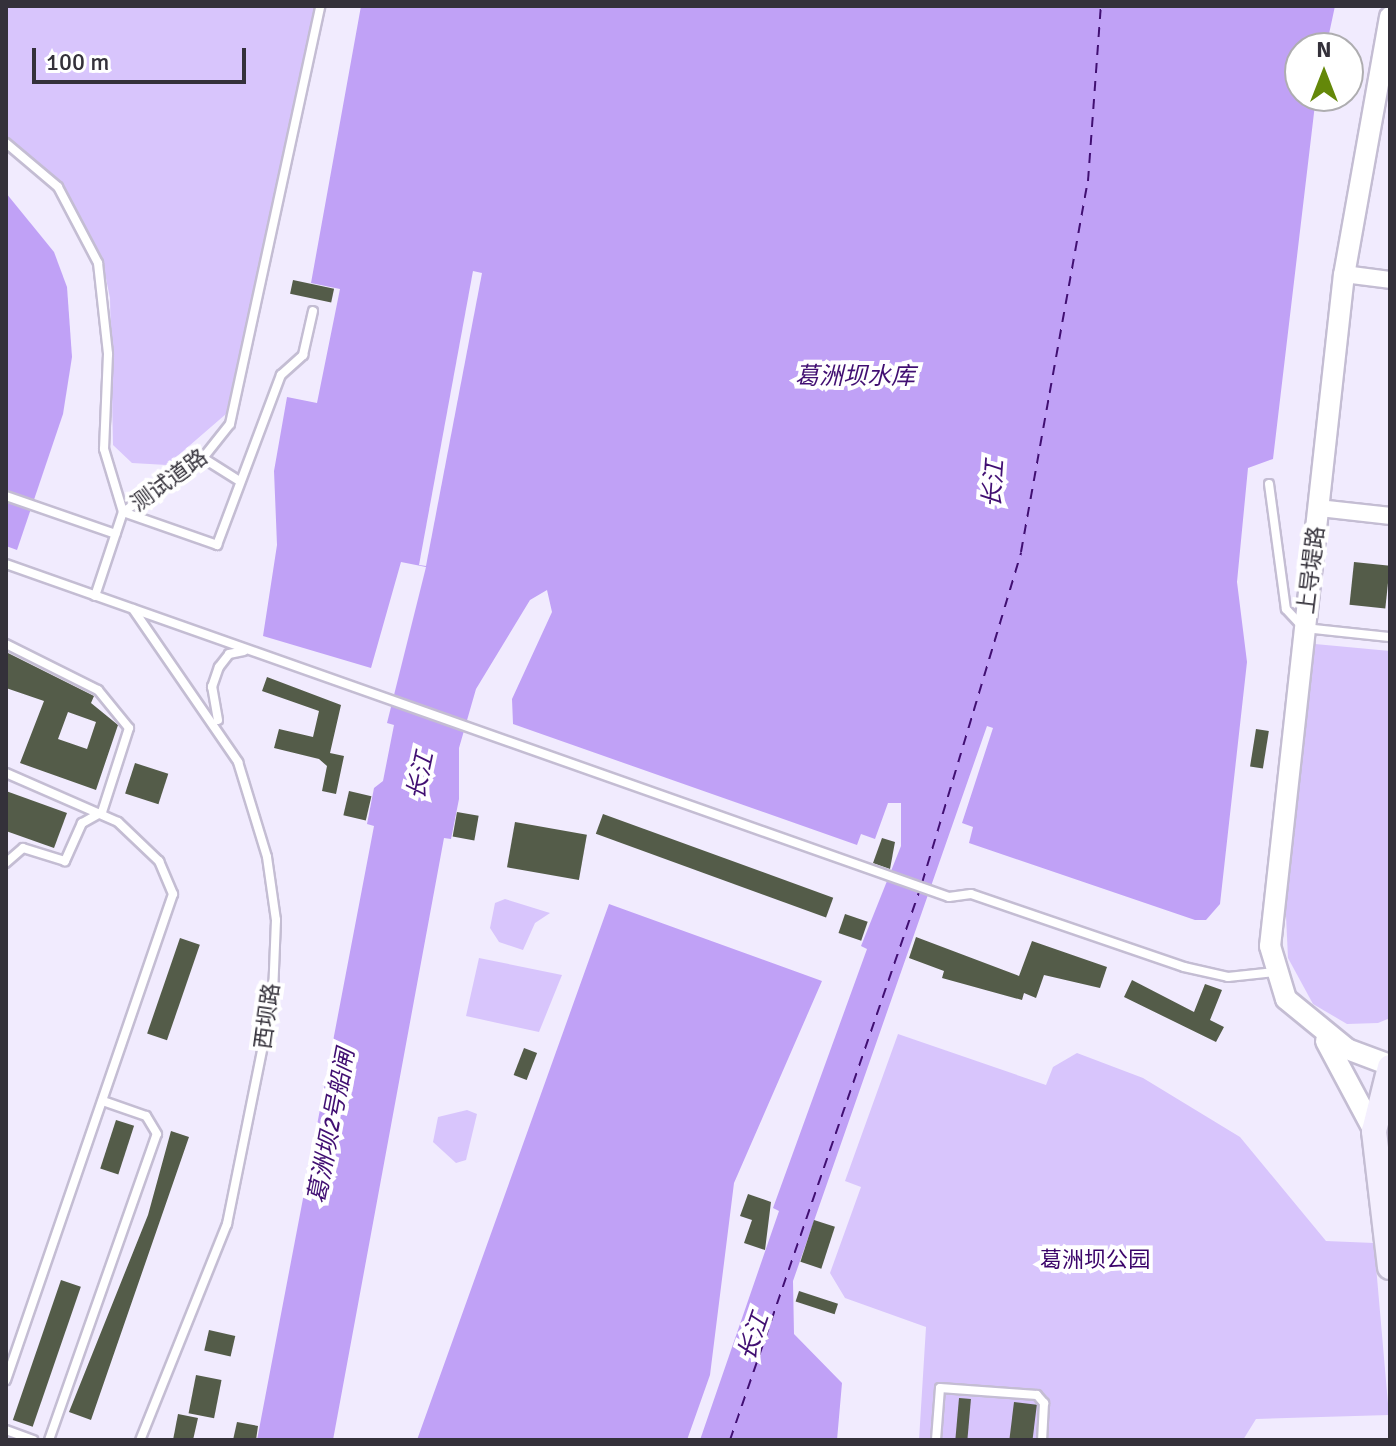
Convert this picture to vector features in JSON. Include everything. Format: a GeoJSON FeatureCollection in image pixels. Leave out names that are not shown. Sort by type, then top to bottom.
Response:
{"type":"FeatureCollection","features":[{"type":"Feature","properties":{"kind":"main road"},"geometry":{"type":"LineString","coordinates":[[1390,1066],[1374,1131],[1390,1267]]}},
{"type":"Feature","properties":{"kind":"street","name":"上导堤路"},"geometry":{"type":"LineString","coordinates":[[1390,17],[1344,274],[1271,903],[1275,972],[1286,999],[1313,1026],[1390,1066]]}},
{"type":"Feature","properties":{"kind":"street"},"geometry":{"type":"LineString","coordinates":[[1344,274],[1390,280]]}},
{"type":"Feature","properties":{"kind":"street"},"geometry":{"type":"LineString","coordinates":[[1319,508],[1390,516]]}},
{"type":"Feature","properties":{"kind":"street"},"geometry":{"type":"LineString","coordinates":[[1313,1026],[1355,1087],[1374,1131]]}},
{"type":"Feature","properties":{"kind":"lane","name":"测试道路"},"geometry":{"type":"LineString","coordinates":[[6,143],[58,187],[98,263],[108,354],[104,449],[123,512],[203,458],[222,438],[241,395],[320,6]]}},
{"type":"Feature","properties":{"kind":"lane"},"geometry":{"type":"LineString","coordinates":[[95,596],[123,512],[217,545],[238,480],[281,375],[303,355],[313,311]]}},
{"type":"Feature","properties":{"kind":"lane"},"geometry":{"type":"LineString","coordinates":[[203,458],[238,480]]}},
{"type":"Feature","properties":{"kind":"lane"},"geometry":{"type":"LineString","coordinates":[[1269,484],[1278,587],[1304,628],[1390,637]]}},
{"type":"Feature","properties":{"kind":"lane"},"geometry":{"type":"LineString","coordinates":[[6,496],[116,534]]}},
{"type":"Feature","properties":{"kind":"lane"},"geometry":{"type":"LineString","coordinates":[[6,564],[394,705],[931,891],[971,894],[1184,967],[1228,977],[1275,972]]}},
{"type":"Feature","properties":{"kind":"lane","name":"西坝路"},"geometry":{"type":"LineString","coordinates":[[133,609],[219,725],[267,857],[276,920],[273,996],[216,1264],[140,1440]]}},
{"type":"Feature","properties":{"kind":"lane"},"geometry":{"type":"LineString","coordinates":[[6,644],[56,663],[126,714],[129,728],[102,812],[82,823],[65,861],[23,848],[6,863]]}},
{"type":"Feature","properties":{"kind":"lane"},"geometry":{"type":"LineString","coordinates":[[219,725],[216,677],[229,654],[246,651]]}},
{"type":"Feature","properties":{"kind":"lane"},"geometry":{"type":"LineString","coordinates":[[6,773],[102,812],[152,853],[173,894],[6,1380]]}},
{"type":"Feature","properties":{"kind":"lane"},"geometry":{"type":"LineString","coordinates":[[49,1440],[157,1134],[146,1116],[103,1101]]}},
{"type":"Feature","properties":{"kind":"lane"},"geometry":{"type":"LineString","coordinates":[[936,1440],[940,1388],[1037,1395],[1044,1403],[1042,1440]]}},
{"type":"Feature","properties":{"kind":"lane"},"geometry":{"type":"LineString","coordinates":[[6,1430],[33,1440]]}},
{"type":"Feature","properties":{"kind":"green space"},"geometry":{"type":"Polygon","coordinates":[[[6,6],[316,6],[226,414],[167,465],[132,463],[113,445],[110,298],[103,264],[67,191],[6,137],[6,6]]]}},
{"type":"Feature","properties":{"kind":"green space"},"geometry":{"type":"Polygon","coordinates":[[[1315,644],[1390,651],[1390,1018],[1378,1023],[1347,1024],[1313,1004],[1288,958],[1285,895],[1315,644]]]}},
{"type":"Feature","properties":{"kind":"green space"},"geometry":{"type":"Polygon","coordinates":[[[505,899],[550,913],[535,923],[523,950],[499,942],[490,928],[495,903],[505,899]]]}},
{"type":"Feature","properties":{"kind":"green space"},"geometry":{"type":"Polygon","coordinates":[[[479,958],[562,975],[539,1032],[466,1016],[479,958]]]}},
{"type":"Feature","properties":{"kind":"green space","name":"葛洲坝公园"},"geometry":{"type":"Polygon","coordinates":[[[898,1034],[1046,1085],[1053,1067],[1077,1053],[1143,1078],[1240,1137],[1326,1241],[1374,1243],[1389,1415],[1256,1419],[1243,1440],[919,1440],[926,1327],[845,1298],[830,1273],[861,1187],[845,1181],[898,1034]]]}},
{"type":"Feature","properties":{"kind":"green space"},"geometry":{"type":"Polygon","coordinates":[[[467,1110],[477,1114],[466,1160],[456,1163],[433,1142],[438,1117],[467,1110]]]}},
{"type":"Feature","properties":{"kind":"water","name":"葛洲坝水库"},"geometry":{"type":"Polygon","coordinates":[[[361,6],[1335,6],[1329,32],[1284,32],[1284,112],[1314,112],[1273,459],[1248,468],[1237,582],[1247,662],[1220,904],[1206,920],[1195,920],[969,843],[973,827],[962,823],[993,728],[987,726],[793,1281],[794,1334],[842,1383],[837,1440],[700,1440],[779,1211],[773,1208],[867,949],[861,946],[901,846],[901,803],[888,803],[875,839],[861,834],[857,845],[513,724],[512,699],[552,612],[547,590],[530,600],[476,689],[459,748],[459,799],[451,839],[444,838],[333,1440],[257,1440],[374,826],[367,824],[374,788],[383,781],[394,725],[387,723],[426,567],[401,562],[371,668],[263,636],[277,545],[274,471],[287,397],[317,403],[340,289],[311,283],[361,6]]]}},
{"type":"Feature","properties":{"kind":"water"},"geometry":{"type":"Polygon","coordinates":[[[6,193],[54,252],[67,287],[72,357],[63,414],[17,550],[6,546],[6,193]]]}},
{"type":"Feature","properties":{"kind":"water"},"geometry":{"type":"Polygon","coordinates":[[[609,904],[822,981],[734,1183],[710,1375],[687,1440],[417,1440],[609,904]]]}},
{"type":"Feature","properties":{"kind":"pier"},"geometry":{"type":"Polygon","coordinates":[[[473,271],[482,273],[426,566],[419,565],[473,271]]]}},
{"type":"Feature","properties":{"kind":"building"},"geometry":{"type":"Polygon","coordinates":[[[293,280],[334,289],[331,302],[290,294],[293,280]]]}},
{"type":"Feature","properties":{"kind":"building"},"geometry":{"type":"Polygon","coordinates":[[[1354,562],[1390,566],[1385,609],[1350,605],[1354,562]]]}},
{"type":"Feature","properties":{"kind":"building"},"geometry":{"type":"Polygon","coordinates":[[[6,652],[94,696],[91,703],[118,725],[96,790],[20,763],[44,701],[6,688],[6,652]],[[68,712],[58,739],[87,749],[96,722],[68,712]]]}},
{"type":"Feature","properties":{"kind":"building"},"geometry":{"type":"Polygon","coordinates":[[[267,677],[341,705],[330,753],[344,756],[336,794],[322,791],[327,766],[319,759],[274,748],[279,729],[313,737],[319,711],[262,691],[267,677]]]}},
{"type":"Feature","properties":{"kind":"building"},"geometry":{"type":"Polygon","coordinates":[[[1256,729],[1269,731],[1263,769],[1250,767],[1256,729]]]}},
{"type":"Feature","properties":{"kind":"building"},"geometry":{"type":"Polygon","coordinates":[[[135,763],[168,774],[158,804],[125,793],[135,763]]]}},
{"type":"Feature","properties":{"kind":"building"},"geometry":{"type":"Polygon","coordinates":[[[6,791],[67,813],[54,848],[6,831],[6,791]]]}},
{"type":"Feature","properties":{"kind":"building"},"geometry":{"type":"Polygon","coordinates":[[[349,791],[371,796],[366,821],[343,815],[349,791]]]}},
{"type":"Feature","properties":{"kind":"building"},"geometry":{"type":"Polygon","coordinates":[[[457,812],[479,816],[474,840],[453,837],[457,812]]]}},
{"type":"Feature","properties":{"kind":"building"},"geometry":{"type":"Polygon","coordinates":[[[603,814],[833,898],[826,918],[596,834],[603,814]]]}},
{"type":"Feature","properties":{"kind":"building"},"geometry":{"type":"Polygon","coordinates":[[[515,822],[587,835],[579,880],[507,867],[515,822]]]}},
{"type":"Feature","properties":{"kind":"building"},"geometry":{"type":"Polygon","coordinates":[[[882,838],[895,842],[890,869],[873,863],[882,838]]]}},
{"type":"Feature","properties":{"kind":"building"},"geometry":{"type":"Polygon","coordinates":[[[845,914],[868,922],[861,941],[838,933],[845,914]]]}},
{"type":"Feature","properties":{"kind":"building"},"geometry":{"type":"Polygon","coordinates":[[[916,937],[1019,976],[1032,941],[1107,967],[1100,988],[1044,975],[1036,998],[1024,993],[1022,1000],[942,978],[944,971],[909,958],[916,937]]]}},
{"type":"Feature","properties":{"kind":"building"},"geometry":{"type":"Polygon","coordinates":[[[180,938],[200,945],[167,1040],[147,1033],[180,938]]]}},
{"type":"Feature","properties":{"kind":"building"},"geometry":{"type":"Polygon","coordinates":[[[1132,980],[1194,1012],[1205,984],[1222,990],[1210,1020],[1224,1027],[1216,1042],[1124,997],[1132,980]]]}},
{"type":"Feature","properties":{"kind":"building"},"geometry":{"type":"Polygon","coordinates":[[[524,1048],[537,1053],[527,1080],[514,1075],[524,1048]]]}},
{"type":"Feature","properties":{"kind":"building"},"geometry":{"type":"Polygon","coordinates":[[[116,1120],[134,1126],[118,1174],[100,1169],[116,1120]]]}},
{"type":"Feature","properties":{"kind":"building"},"geometry":{"type":"Polygon","coordinates":[[[171,1131],[189,1137],[91,1420],[69,1412],[148,1215],[171,1131]]]}},
{"type":"Feature","properties":{"kind":"building"},"geometry":{"type":"Polygon","coordinates":[[[748,1194],[771,1202],[765,1250],[744,1243],[752,1220],[740,1216],[748,1194]]]}},
{"type":"Feature","properties":{"kind":"building"},"geometry":{"type":"Polygon","coordinates":[[[814,1220],[835,1227],[821,1269],[800,1262],[814,1220]]]}},
{"type":"Feature","properties":{"kind":"building"},"geometry":{"type":"Polygon","coordinates":[[[61,1280],[81,1287],[33,1427],[13,1420],[61,1280]]]}},
{"type":"Feature","properties":{"kind":"building"},"geometry":{"type":"Polygon","coordinates":[[[799,1291],[838,1304],[835,1314],[796,1301],[799,1291]]]}},
{"type":"Feature","properties":{"kind":"building"},"geometry":{"type":"Polygon","coordinates":[[[209,1330],[235,1336],[231,1357],[204,1350],[209,1330]]]}},
{"type":"Feature","properties":{"kind":"building"},"geometry":{"type":"Polygon","coordinates":[[[196,1375],[222,1380],[214,1418],[189,1413],[196,1375]]]}},
{"type":"Feature","properties":{"kind":"building"},"geometry":{"type":"Polygon","coordinates":[[[959,1398],[971,1399],[967,1440],[955,1440],[959,1398]]]}},
{"type":"Feature","properties":{"kind":"building"},"geometry":{"type":"Polygon","coordinates":[[[1014,1402],[1037,1405],[1033,1440],[1009,1440],[1014,1402]]]}},
{"type":"Feature","properties":{"kind":"building"},"geometry":{"type":"Polygon","coordinates":[[[178,1414],[198,1418],[193,1440],[173,1440],[178,1414]]]}},
{"type":"Feature","properties":{"kind":"building"},"geometry":{"type":"Polygon","coordinates":[[[237,1422],[258,1426],[256,1440],[233,1440],[237,1422]]]}},
{"type":"Feature","properties":{"kind":"ferry route"},"geometry":{"type":"LineString","coordinates":[[922,883],[1021,552],[1088,181],[1101,6]]}},
{"type":"Feature","properties":{"kind":"ferry route"},"geometry":{"type":"LineString","coordinates":[[730,1440],[920,889]]}},
{"type":"Feature","properties":{"kind":"water label","name":"长江"},"geometry":{"type":"Point","coordinates":[994,484]}},
{"type":"Feature","properties":{"kind":"water label","name":"长江"},"geometry":{"type":"Point","coordinates":[421,776]}},
{"type":"Feature","properties":{"kind":"water label","name":"葛洲坝2号船闸"},"geometry":{"type":"Point","coordinates":[332,1126]}},
{"type":"Feature","properties":{"kind":"water label","name":"长江"},"geometry":{"type":"Point","coordinates":[754,1337]}}]}
